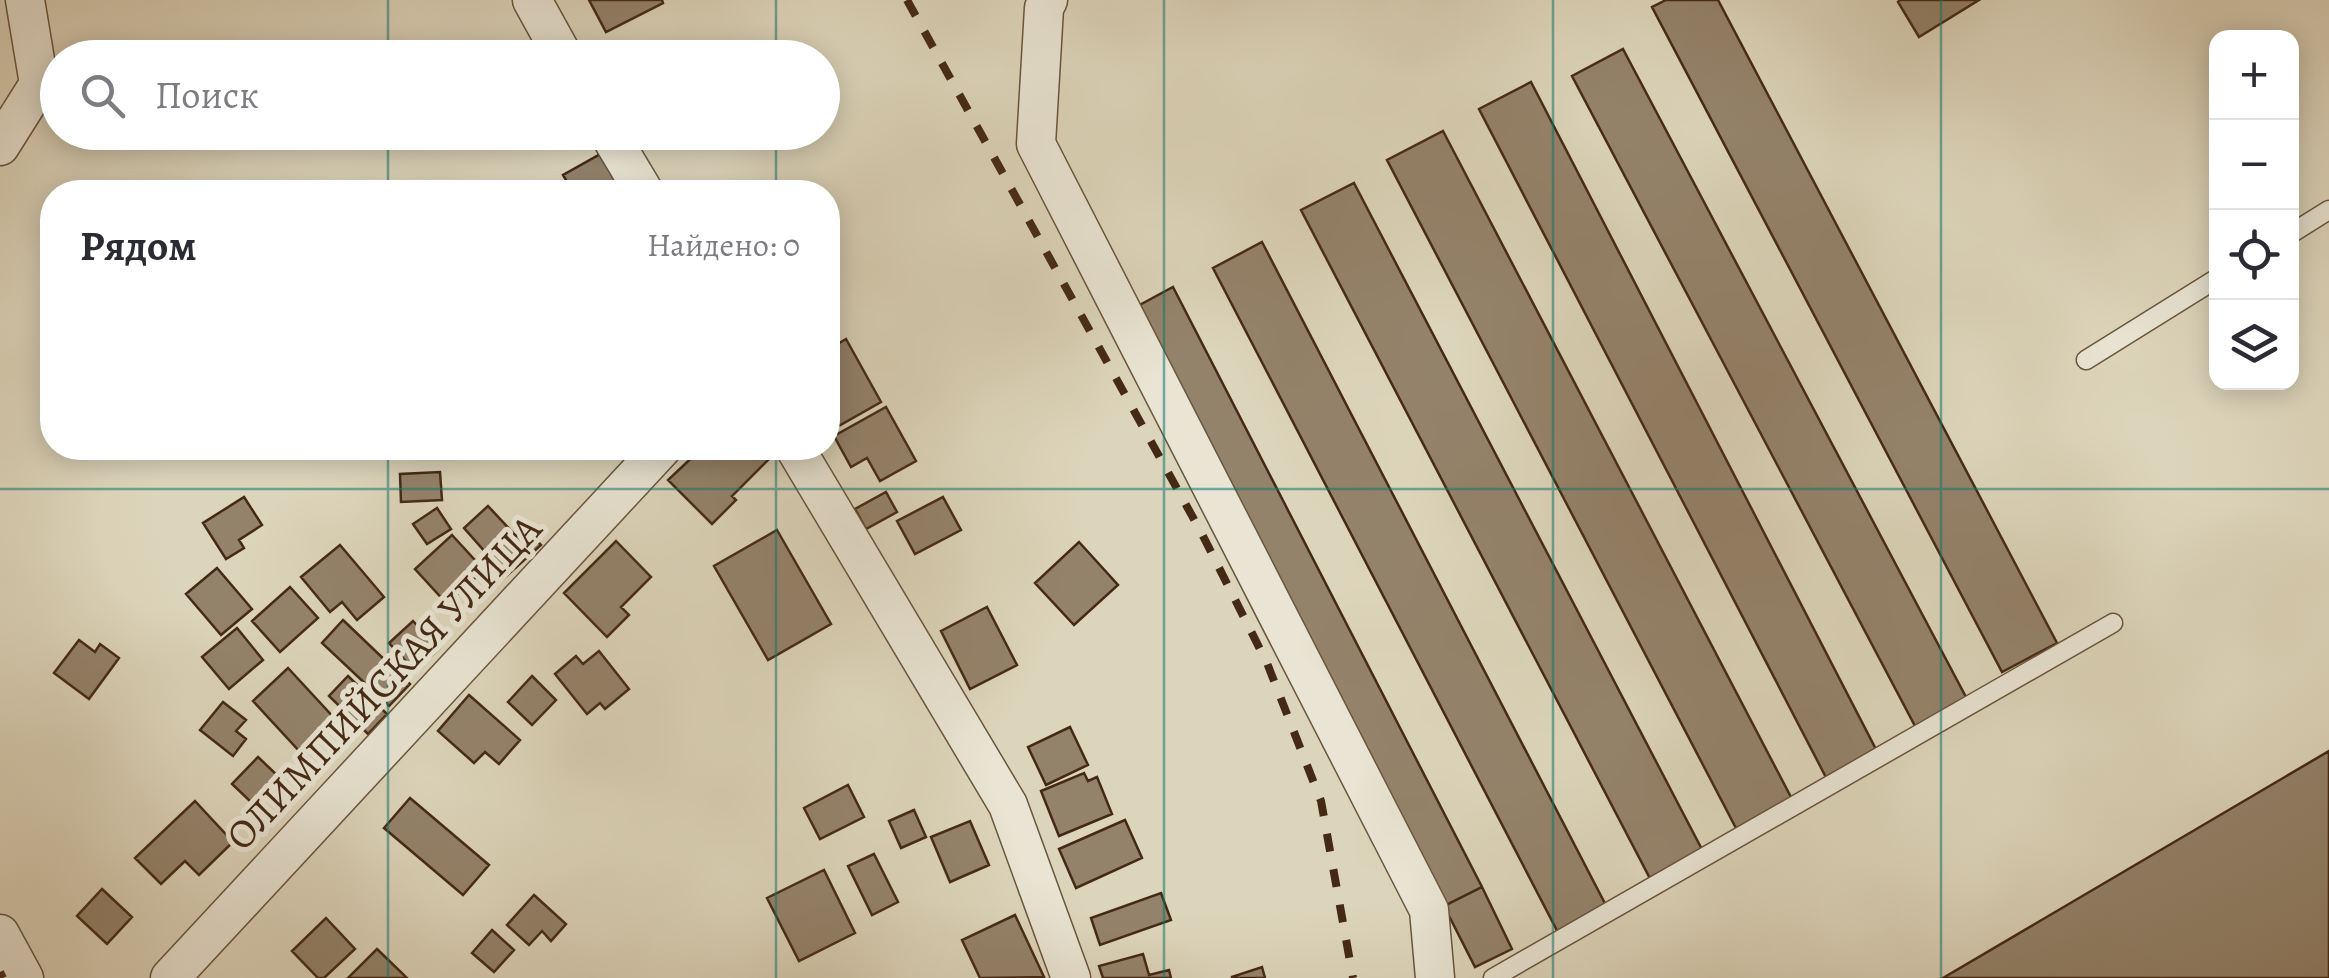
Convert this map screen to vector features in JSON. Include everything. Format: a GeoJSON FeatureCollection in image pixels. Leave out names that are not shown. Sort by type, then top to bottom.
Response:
{"type":"FeatureCollection","features":[{"type":"Feature","properties":{"kind":"street"},"geometry":{"type":"LineString","coordinates":[[0,146],[38,84],[25,0]]}},
{"type":"Feature","properties":{"kind":"street"},"geometry":{"type":"LineString","coordinates":[[532,0],[554,40]]}},
{"type":"Feature","properties":{"kind":"street"},"geometry":{"type":"LineString","coordinates":[[1048,0],[1044,8],[1036,144],[1429,910],[1435,978]]}},
{"type":"Feature","properties":{"kind":"street"},"geometry":{"type":"LineString","coordinates":[[619,150],[637,180]]}},
{"type":"Feature","properties":{"kind":"street","name":"ОЛИМПИЙСКАЯ УЛИЦА"},"geometry":{"type":"LineString","coordinates":[[170,978],[651,460]]}},
{"type":"Feature","properties":{"kind":"street"},"geometry":{"type":"LineString","coordinates":[[802,460],[1008,806],[1071,978]]}},
{"type":"Feature","properties":{"kind":"street"},"geometry":{"type":"LineString","coordinates":[[0,934],[24,978]]}},
{"type":"Feature","properties":{"kind":"lane"},"geometry":{"type":"LineString","coordinates":[[2299,229],[2329,210]]}},
{"type":"Feature","properties":{"kind":"lane"},"geometry":{"type":"LineString","coordinates":[[2086,360],[2209,283]]}},
{"type":"Feature","properties":{"kind":"lane"},"geometry":{"type":"LineString","coordinates":[[1493,978],[2113,622]]}},
{"type":"Feature","properties":{"kind":"building"},"geometry":{"type":"Polygon","coordinates":[[[589,0],[662,0],[663,3],[606,32],[589,0]]]}},
{"type":"Feature","properties":{"kind":"building"},"geometry":{"type":"Polygon","coordinates":[[[1666,0],[1718,0],[2057,643],[2002,672],[1652,7],[1666,0]]]}},
{"type":"Feature","properties":{"kind":"building"},"geometry":{"type":"Polygon","coordinates":[[[1900,0],[1979,0],[1919,37],[1900,0]]]}},
{"type":"Feature","properties":{"kind":"building"},"geometry":{"type":"Polygon","coordinates":[[[1623,49],[1967,699],[1915,726],[1572,76],[1623,49]]]}},
{"type":"Feature","properties":{"kind":"building"},"geometry":{"type":"Polygon","coordinates":[[[1531,82],[1882,761],[1831,787],[1479,109],[1531,82]]]}},
{"type":"Feature","properties":{"kind":"building"},"geometry":{"type":"Polygon","coordinates":[[[1443,131],[1793,801],[1737,830],[1387,160],[1443,131]]]}},
{"type":"Feature","properties":{"kind":"building"},"geometry":{"type":"Polygon","coordinates":[[[604,152],[619,180],[566,180],[563,175],[604,152]]]}},
{"type":"Feature","properties":{"kind":"building"},"geometry":{"type":"Polygon","coordinates":[[[1354,183],[1708,861],[1655,888],[1301,210],[1354,183]]]}},
{"type":"Feature","properties":{"kind":"building"},"geometry":{"type":"Polygon","coordinates":[[[1262,242],[1613,919],[1564,944],[1213,268],[1262,242]]]}},
{"type":"Feature","properties":{"kind":"building"},"geometry":{"type":"Polygon","coordinates":[[[1173,287],[1482,887],[1444,906],[1136,307],[1173,287]]]}},
{"type":"Feature","properties":{"kind":"building"},"geometry":{"type":"Polygon","coordinates":[[[846,339],[881,402],[840,425],[840,343],[846,339]]]}},
{"type":"Feature","properties":{"kind":"building"},"geometry":{"type":"Polygon","coordinates":[[[886,407],[916,461],[880,481],[867,458],[851,467],[840,447],[840,433],[886,407]]]}},
{"type":"Feature","properties":{"kind":"building"},"geometry":{"type":"Polygon","coordinates":[[[689,460],[768,460],[732,496],[736,500],[712,524],[668,480],[689,460]]]}},
{"type":"Feature","properties":{"kind":"building"},"geometry":{"type":"Polygon","coordinates":[[[440,472],[442,500],[401,502],[400,474],[440,472]]]}},
{"type":"Feature","properties":{"kind":"building"},"geometry":{"type":"Polygon","coordinates":[[[886,492],[897,512],[866,529],[855,509],[886,492]]]}},
{"type":"Feature","properties":{"kind":"building"},"geometry":{"type":"Polygon","coordinates":[[[244,497],[262,525],[239,540],[244,548],[226,559],[203,523],[244,497]]]}},
{"type":"Feature","properties":{"kind":"building"},"geometry":{"type":"Polygon","coordinates":[[[943,497],[961,530],[915,554],[897,521],[943,497]]]}},
{"type":"Feature","properties":{"kind":"building"},"geometry":{"type":"Polygon","coordinates":[[[488,506],[516,536],[525,528],[541,545],[502,580],[482,557],[486,553],[464,528],[488,506]]]}},
{"type":"Feature","properties":{"kind":"building"},"geometry":{"type":"Polygon","coordinates":[[[437,508],[451,529],[427,544],[413,524],[437,508]]]}},
{"type":"Feature","properties":{"kind":"building"},"geometry":{"type":"Polygon","coordinates":[[[777,530],[831,624],[768,660],[714,566],[777,530]]]}},
{"type":"Feature","properties":{"kind":"building"},"geometry":{"type":"Polygon","coordinates":[[[452,535],[484,570],[447,604],[415,569],[452,535]]]}},
{"type":"Feature","properties":{"kind":"building"},"geometry":{"type":"Polygon","coordinates":[[[616,541],[651,577],[621,607],[629,615],[607,637],[564,593],[616,541]]]}},
{"type":"Feature","properties":{"kind":"building"},"geometry":{"type":"Polygon","coordinates":[[[1079,542],[1118,585],[1074,625],[1035,583],[1079,542]]]}},
{"type":"Feature","properties":{"kind":"building"},"geometry":{"type":"Polygon","coordinates":[[[340,545],[384,597],[357,620],[342,602],[330,612],[301,577],[340,545]]]}},
{"type":"Feature","properties":{"kind":"building"},"geometry":{"type":"Polygon","coordinates":[[[217,568],[252,609],[221,635],[186,594],[217,568]]]}},
{"type":"Feature","properties":{"kind":"building"},"geometry":{"type":"Polygon","coordinates":[[[290,587],[318,618],[280,652],[252,621],[290,587]]]}},
{"type":"Feature","properties":{"kind":"building"},"geometry":{"type":"Polygon","coordinates":[[[987,607],[1017,665],[970,689],[941,631],[987,607]]]}},
{"type":"Feature","properties":{"kind":"building"},"geometry":{"type":"Polygon","coordinates":[[[343,620],[410,684],[389,706],[322,643],[343,620]]]}},
{"type":"Feature","properties":{"kind":"building"},"geometry":{"type":"Polygon","coordinates":[[[413,621],[439,649],[415,671],[389,643],[413,621]]]}},
{"type":"Feature","properties":{"kind":"building"},"geometry":{"type":"Polygon","coordinates":[[[237,628],[263,660],[229,689],[202,657],[237,628]]]}},
{"type":"Feature","properties":{"kind":"building"},"geometry":{"type":"Polygon","coordinates":[[[79,640],[95,652],[100,644],[119,658],[89,699],[54,673],[79,640]]]}},
{"type":"Feature","properties":{"kind":"building"},"geometry":{"type":"Polygon","coordinates":[[[599,651],[629,689],[605,709],[600,703],[587,714],[555,674],[576,656],[583,664],[599,651]]]}},
{"type":"Feature","properties":{"kind":"building"},"geometry":{"type":"Polygon","coordinates":[[[288,668],[336,720],[301,753],[253,701],[288,668]]]}},
{"type":"Feature","properties":{"kind":"building"},"geometry":{"type":"Polygon","coordinates":[[[348,676],[387,714],[368,734],[329,696],[348,676]]]}},
{"type":"Feature","properties":{"kind":"building"},"geometry":{"type":"Polygon","coordinates":[[[532,676],[556,700],[532,725],[508,702],[532,676]]]}},
{"type":"Feature","properties":{"kind":"building"},"geometry":{"type":"Polygon","coordinates":[[[469,695],[520,740],[499,764],[485,752],[474,763],[438,731],[469,695]]]}},
{"type":"Feature","properties":{"kind":"building"},"geometry":{"type":"Polygon","coordinates":[[[223,702],[246,720],[236,731],[246,739],[233,756],[200,730],[223,702]]]}},
{"type":"Feature","properties":{"kind":"building"},"geometry":{"type":"Polygon","coordinates":[[[1070,727],[1088,765],[1046,785],[1028,747],[1070,727]]]}},
{"type":"Feature","properties":{"kind":"building"},"geometry":{"type":"Polygon","coordinates":[[[2329,751],[2329,978],[1943,978],[2329,751]]]}},
{"type":"Feature","properties":{"kind":"building"},"geometry":{"type":"Polygon","coordinates":[[[258,757],[278,776],[252,803],[232,784],[258,757]]]}},
{"type":"Feature","properties":{"kind":"building"},"geometry":{"type":"Polygon","coordinates":[[[1084,773],[1088,781],[1097,777],[1112,814],[1059,836],[1041,791],[1084,773]]]}},
{"type":"Feature","properties":{"kind":"building"},"geometry":{"type":"Polygon","coordinates":[[[848,785],[864,817],[820,839],[804,808],[848,785]]]}},
{"type":"Feature","properties":{"kind":"building"},"geometry":{"type":"Polygon","coordinates":[[[410,798],[489,865],[463,895],[384,828],[410,798]]]}},
{"type":"Feature","properties":{"kind":"building"},"geometry":{"type":"Polygon","coordinates":[[[195,801],[233,842],[199,875],[185,861],[161,884],[135,858],[195,801]]]}},
{"type":"Feature","properties":{"kind":"building"},"geometry":{"type":"Polygon","coordinates":[[[914,810],[926,837],[901,848],[889,821],[914,810]]]}},
{"type":"Feature","properties":{"kind":"building"},"geometry":{"type":"Polygon","coordinates":[[[1125,820],[1142,858],[1076,888],[1059,849],[1125,820]]]}},
{"type":"Feature","properties":{"kind":"building"},"geometry":{"type":"Polygon","coordinates":[[[970,821],[989,865],[950,882],[931,837],[970,821]]]}},
{"type":"Feature","properties":{"kind":"building"},"geometry":{"type":"Polygon","coordinates":[[[874,854],[898,902],[872,915],[848,866],[874,854]]]}},
{"type":"Feature","properties":{"kind":"building"},"geometry":{"type":"Polygon","coordinates":[[[824,870],[855,933],[799,961],[767,898],[824,870]]]}},
{"type":"Feature","properties":{"kind":"building"},"geometry":{"type":"Polygon","coordinates":[[[1482,887],[1512,949],[1475,967],[1444,906],[1482,887]]]}},
{"type":"Feature","properties":{"kind":"building"},"geometry":{"type":"Polygon","coordinates":[[[102,889],[132,917],[107,944],[77,916],[102,889]]]}},
{"type":"Feature","properties":{"kind":"building"},"geometry":{"type":"Polygon","coordinates":[[[1161,893],[1171,920],[1100,945],[1091,918],[1161,893]]]}},
{"type":"Feature","properties":{"kind":"building"},"geometry":{"type":"Polygon","coordinates":[[[534,895],[566,924],[551,941],[542,931],[529,945],[507,925],[534,895]]]}},
{"type":"Feature","properties":{"kind":"building"},"geometry":{"type":"Polygon","coordinates":[[[1015,915],[1044,977],[980,978],[962,940],[1015,915]]]}},
{"type":"Feature","properties":{"kind":"building"},"geometry":{"type":"Polygon","coordinates":[[[326,918],[355,949],[324,978],[318,978],[292,951],[326,918]]]}},
{"type":"Feature","properties":{"kind":"building"},"geometry":{"type":"Polygon","coordinates":[[[492,930],[514,950],[494,972],[472,953],[492,930]]]}},
{"type":"Feature","properties":{"kind":"building"},"geometry":{"type":"Polygon","coordinates":[[[377,949],[407,978],[348,978],[377,949]]]}},
{"type":"Feature","properties":{"kind":"building"},"geometry":{"type":"Polygon","coordinates":[[[1143,954],[1149,975],[1169,970],[1171,978],[1103,978],[1099,966],[1143,954]]]}},
{"type":"Feature","properties":{"kind":"building"},"geometry":{"type":"Polygon","coordinates":[[[1262,967],[1265,978],[1232,978],[1232,977],[1262,967]]]}},
{"type":"Feature","properties":{"kind":"railway"},"geometry":{"type":"LineString","coordinates":[[907,0],[1201,532],[1267,663],[1321,801],[1353,978]]}},
{"type":"Feature","properties":{"kind":"railway"},"geometry":{"type":"LineString","coordinates":[[0,972],[3,978]]}}]}
